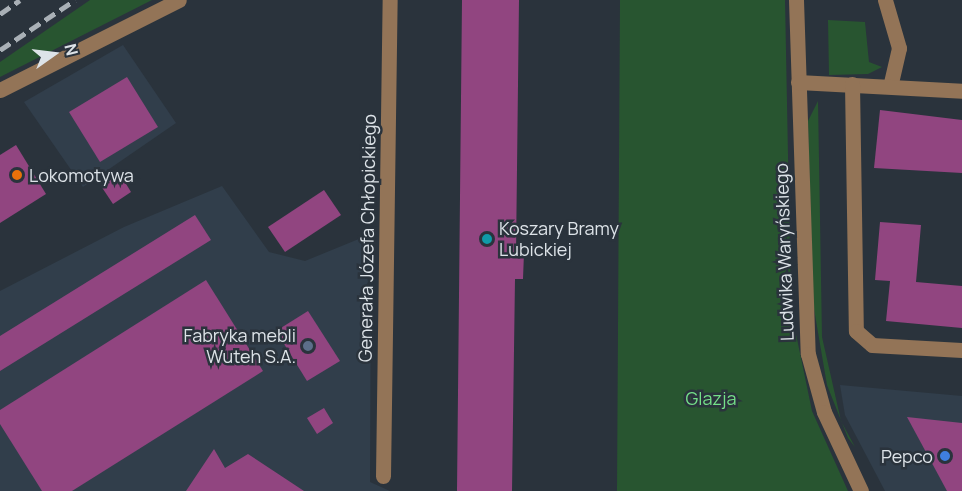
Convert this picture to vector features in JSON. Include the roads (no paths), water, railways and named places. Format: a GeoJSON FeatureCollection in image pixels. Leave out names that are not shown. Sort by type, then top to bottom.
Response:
{"type":"FeatureCollection","features":[{"type":"Feature","properties":{"kind":"street"},"geometry":{"type":"LineString","coordinates":[[0,90],[179,0]]}},
{"type":"Feature","properties":{"kind":"street","name":"Generała Józefa Chłopickiego"},"geometry":{"type":"LineString","coordinates":[[383,476],[390,0]]}},
{"type":"Feature","properties":{"kind":"street","name":"Ludwika Waryńskiego"},"geometry":{"type":"LineString","coordinates":[[796,0],[808,354],[824,412],[861,491]]}},
{"type":"Feature","properties":{"kind":"street"},"geometry":{"type":"LineString","coordinates":[[885,0],[899,48],[891,84]]}},
{"type":"Feature","properties":{"kind":"street"},"geometry":{"type":"LineString","coordinates":[[798,82],[891,84],[962,91]]}},
{"type":"Feature","properties":{"kind":"street"},"geometry":{"type":"LineString","coordinates":[[852,84],[856,331],[872,345],[962,350]]}},
{"type":"Feature","properties":{"kind":"railway"},"geometry":{"type":"LineString","coordinates":[[0,14],[20,0]]}},
{"type":"Feature","properties":{"kind":"railway"},"geometry":{"type":"LineString","coordinates":[[0,50],[75,0]]}},
{"type":"Feature","properties":{"kind":"place","name":"Lokomotywa"},"geometry":{"type":"Point","coordinates":[17,175]}},
{"type":"Feature","properties":{"kind":"place","name":"Koszary Bramy Lubickiej"},"geometry":{"type":"Point","coordinates":[487,239]}},
{"type":"Feature","properties":{"kind":"place","name":"Fabryka mebli Wuteh S.A."},"geometry":{"type":"Point","coordinates":[308,346]}},
{"type":"Feature","properties":{"kind":"place","name":"Pepco"},"geometry":{"type":"Point","coordinates":[945,456]}},
{"type":"Feature","properties":{"kind":"park label","name":"Glazja"},"geometry":{"type":"Point","coordinates":[711,398]}}]}
